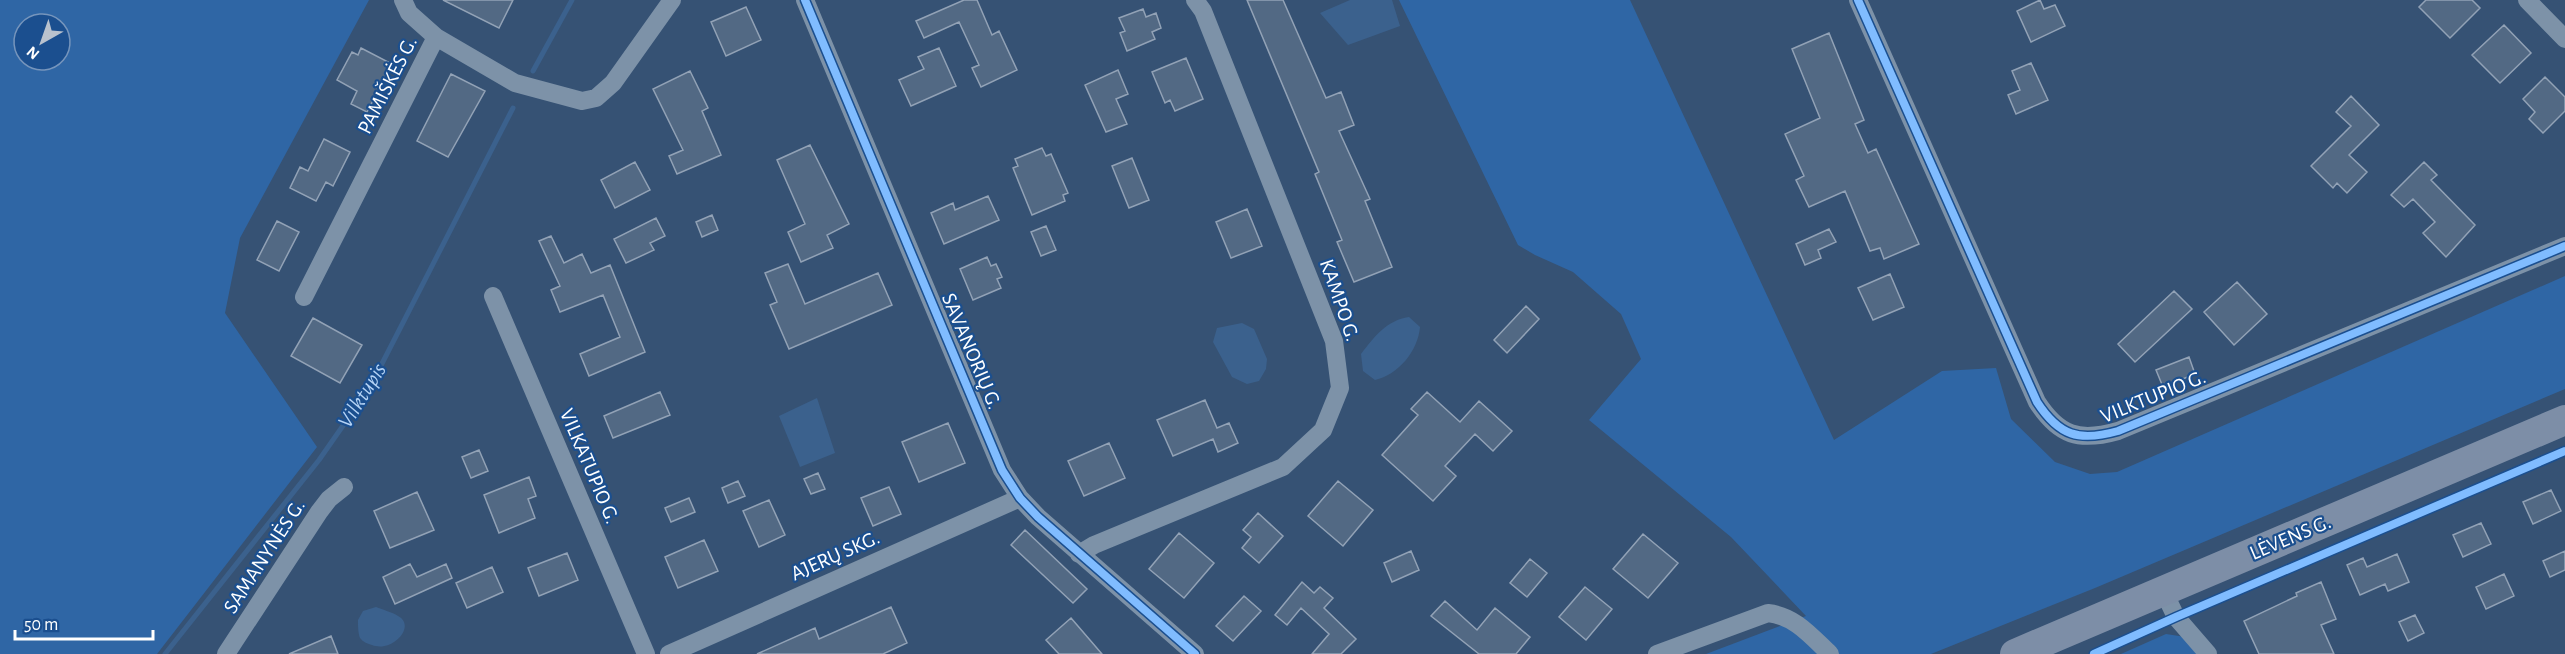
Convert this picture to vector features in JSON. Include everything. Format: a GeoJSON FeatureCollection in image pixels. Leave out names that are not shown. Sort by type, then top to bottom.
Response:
{"type":"FeatureCollection","features":[{"type":"Feature","properties":{"kind":"main road","name":"LĖVENS G."},"geometry":{"type":"LineString","coordinates":[[2015,654],[2565,420]]}},
{"type":"Feature","properties":{"kind":"street"},"geometry":{"type":"LineString","coordinates":[[403,0],[409,13],[436,37]]}},
{"type":"Feature","properties":{"kind":"street","name":"PAMIŠKĖS G."},"geometry":{"type":"LineString","coordinates":[[304,297],[436,37],[515,83],[582,101],[596,98],[613,82],[672,0]]}},
{"type":"Feature","properties":{"kind":"street","name":"SAVANORIŲ G."},"geometry":{"type":"LineString","coordinates":[[805,0],[1002,470],[1020,498],[1079,554],[1195,654]]}},
{"type":"Feature","properties":{"kind":"street","name":"KAMPO G."},"geometry":{"type":"LineString","coordinates":[[1079,554],[1094,545],[1283,467],[1323,430],[1340,388],[1334,341],[1203,11],[1195,0]]}},
{"type":"Feature","properties":{"kind":"street","name":"VILKTUPIO G."},"geometry":{"type":"LineString","coordinates":[[1858,0],[2037,402],[2047,417],[2061,429],[2078,437],[2097,437],[2118,431],[2565,246]]}},
{"type":"Feature","properties":{"kind":"street"},"geometry":{"type":"LineString","coordinates":[[2527,0],[2565,39]]}},
{"type":"Feature","properties":{"kind":"street","name":"VILKATUPIO G."},"geometry":{"type":"LineString","coordinates":[[493,296],[646,654]]}},
{"type":"Feature","properties":{"kind":"street","name":"SAMANYNĖS G."},"geometry":{"type":"LineString","coordinates":[[226,654],[328,499],[344,487]]}},
{"type":"Feature","properties":{"kind":"street","name":"AJERŲ SKG."},"geometry":{"type":"LineString","coordinates":[[669,654],[1020,498]]}},
{"type":"Feature","properties":{"kind":"street"},"geometry":{"type":"LineString","coordinates":[[2163,590],[2176,616],[2208,654]]}},
{"type":"Feature","properties":{"kind":"street"},"geometry":{"type":"LineString","coordinates":[[1657,654],[1768,613],[1783,615],[1796,622],[1830,654]]}},
{"type":"Feature","properties":{"kind":"shaded area"},"geometry":{"type":"Polygon","coordinates":[[[0,0],[369,0],[240,238],[225,313],[317,447],[157,654],[0,654],[0,0]]]}},
{"type":"Feature","properties":{"kind":"shaded area"},"geometry":{"type":"Polygon","coordinates":[[[1350,0],[1392,0],[1400,26],[1348,45],[1320,13],[1350,0]]]}},
{"type":"Feature","properties":{"kind":"shaded area"},"geometry":{"type":"Polygon","coordinates":[[[1399,0],[1630,0],[1834,440],[1942,371],[1996,368],[2011,419],[2055,462],[2090,474],[2117,472],[2565,276],[2565,389],[2095,588],[1931,654],[1706,654],[1806,616],[1731,537],[1589,420],[1641,359],[1621,314],[1573,272],[1518,245],[1399,0]]]}},
{"type":"Feature","properties":{"kind":"shaded area"},"geometry":{"type":"Polygon","coordinates":[[[1409,317],[1420,327],[1411,353],[1391,373],[1375,380],[1363,371],[1361,354],[1388,326],[1409,317]]]}},
{"type":"Feature","properties":{"kind":"shaded area"},"geometry":{"type":"Polygon","coordinates":[[[1242,323],[1254,329],[1267,359],[1266,369],[1259,381],[1247,384],[1232,377],[1213,342],[1217,328],[1242,323]]]}},
{"type":"Feature","properties":{"kind":"shaded area"},"geometry":{"type":"Polygon","coordinates":[[[817,398],[835,453],[800,467],[779,416],[817,398]]]}},
{"type":"Feature","properties":{"kind":"shaded area"},"geometry":{"type":"Polygon","coordinates":[[[376,607],[398,616],[403,620],[405,626],[400,637],[387,645],[369,644],[359,636],[358,620],[363,611],[376,607]]]}},
{"type":"Feature","properties":{"kind":"shaded area"},"geometry":{"type":"Polygon","coordinates":[[[2166,634],[2192,638],[2208,654],[2121,654],[2166,634]]]}},
{"type":"Feature","properties":{"kind":"building"},"geometry":{"type":"Polygon","coordinates":[[[443,0],[513,0],[499,28],[443,0]]]}},
{"type":"Feature","properties":{"kind":"building"},"geometry":{"type":"Polygon","coordinates":[[[964,0],[977,0],[992,35],[999,31],[1017,70],[981,87],[972,68],[979,65],[959,22],[924,38],[916,21],[964,0]]]}},
{"type":"Feature","properties":{"kind":"building"},"geometry":{"type":"Polygon","coordinates":[[[1247,0],[1283,0],[1326,98],[1341,92],[1354,125],[1339,131],[1370,199],[1365,201],[1392,267],[1354,282],[1337,242],[1342,240],[1315,174],[1319,172],[1247,0]]]}},
{"type":"Feature","properties":{"kind":"building"},"geometry":{"type":"Polygon","coordinates":[[[2040,0],[2044,9],[2055,5],[2065,26],[2031,42],[2017,11],[2040,0]]]}},
{"type":"Feature","properties":{"kind":"building"},"geometry":{"type":"Polygon","coordinates":[[[2426,0],[2472,0],[2480,8],[2450,38],[2419,7],[2426,0]]]}},
{"type":"Feature","properties":{"kind":"building"},"geometry":{"type":"Polygon","coordinates":[[[746,7],[761,40],[726,56],[711,22],[746,7]]]}},
{"type":"Feature","properties":{"kind":"building"},"geometry":{"type":"Polygon","coordinates":[[[1143,9],[1146,17],[1156,13],[1161,28],[1152,32],[1155,39],[1127,51],[1120,33],[1125,31],[1119,18],[1143,9]]]}},
{"type":"Feature","properties":{"kind":"building"},"geometry":{"type":"Polygon","coordinates":[[[2504,25],[2531,53],[2500,83],[2472,55],[2504,25]]]}},
{"type":"Feature","properties":{"kind":"building"},"geometry":{"type":"Polygon","coordinates":[[[1829,33],[1864,120],[1855,124],[1868,153],[1876,149],[1919,244],[1884,259],[1880,248],[1870,251],[1845,191],[1809,207],[1796,180],[1804,176],[1785,134],[1820,118],[1792,49],[1829,33]]]}},
{"type":"Feature","properties":{"kind":"building"},"geometry":{"type":"Polygon","coordinates":[[[361,48],[392,64],[367,112],[351,104],[357,91],[337,80],[352,52],[358,55],[361,48]]]}},
{"type":"Feature","properties":{"kind":"building"},"geometry":{"type":"Polygon","coordinates":[[[939,48],[956,86],[911,106],[899,80],[924,69],[918,57],[939,48]]]}},
{"type":"Feature","properties":{"kind":"building"},"geometry":{"type":"Polygon","coordinates":[[[1186,58],[1203,99],[1175,111],[1170,100],[1165,103],[1152,72],[1186,58]]]}},
{"type":"Feature","properties":{"kind":"building"},"geometry":{"type":"Polygon","coordinates":[[[2031,63],[2048,100],[2016,114],[2008,95],[2020,90],[2012,71],[2031,63]]]}},
{"type":"Feature","properties":{"kind":"building"},"geometry":{"type":"Polygon","coordinates":[[[1118,70],[1128,94],[1116,99],[1127,124],[1106,132],[1085,85],[1118,70]]]}},
{"type":"Feature","properties":{"kind":"building"},"geometry":{"type":"Polygon","coordinates":[[[690,71],[708,108],[702,111],[721,155],[677,174],[669,156],[683,150],[653,89],[690,71]]]}},
{"type":"Feature","properties":{"kind":"building"},"geometry":{"type":"Polygon","coordinates":[[[451,74],[485,91],[448,157],[417,141],[451,74]]]}},
{"type":"Feature","properties":{"kind":"building"},"geometry":{"type":"Polygon","coordinates":[[[2545,77],[2565,97],[2565,111],[2543,133],[2529,119],[2535,112],[2523,99],[2545,77]]]}},
{"type":"Feature","properties":{"kind":"building"},"geometry":{"type":"Polygon","coordinates":[[[2351,96],[2379,125],[2349,155],[2367,172],[2347,193],[2337,183],[2333,188],[2311,166],[2351,126],[2336,112],[2351,96]]]}},
{"type":"Feature","properties":{"kind":"building"},"geometry":{"type":"Polygon","coordinates":[[[324,139],[350,152],[333,186],[326,182],[316,201],[290,188],[300,167],[308,171],[324,139]]]}},
{"type":"Feature","properties":{"kind":"building"},"geometry":{"type":"Polygon","coordinates":[[[810,145],[849,224],[827,235],[833,248],[801,262],[788,232],[805,224],[777,160],[810,145]]]}},
{"type":"Feature","properties":{"kind":"building"},"geometry":{"type":"Polygon","coordinates":[[[1042,148],[1046,156],[1051,154],[1068,193],[1063,195],[1065,201],[1032,215],[1013,168],[1018,166],[1015,159],[1042,148]]]}},
{"type":"Feature","properties":{"kind":"building"},"geometry":{"type":"Polygon","coordinates":[[[1132,158],[1149,200],[1129,208],[1112,166],[1132,158]]]}},
{"type":"Feature","properties":{"kind":"building"},"geometry":{"type":"Polygon","coordinates":[[[635,162],[650,190],[615,208],[601,180],[635,162]]]}},
{"type":"Feature","properties":{"kind":"building"},"geometry":{"type":"Polygon","coordinates":[[[2424,162],[2437,175],[2431,180],[2475,225],[2446,257],[2423,233],[2435,222],[2413,199],[2404,207],[2391,195],[2424,162]]]}},
{"type":"Feature","properties":{"kind":"building"},"geometry":{"type":"Polygon","coordinates":[[[988,196],[999,220],[944,244],[931,213],[953,203],[955,210],[988,196]]]}},
{"type":"Feature","properties":{"kind":"building"},"geometry":{"type":"Polygon","coordinates":[[[1247,209],[1262,246],[1231,258],[1216,222],[1247,209]]]}},
{"type":"Feature","properties":{"kind":"building"},"geometry":{"type":"Polygon","coordinates":[[[712,215],[718,230],[702,237],[696,222],[712,215]]]}},
{"type":"Feature","properties":{"kind":"building"},"geometry":{"type":"Polygon","coordinates":[[[656,218],[665,236],[650,243],[654,250],[626,263],[614,239],[656,218]]]}},
{"type":"Feature","properties":{"kind":"building"},"geometry":{"type":"Polygon","coordinates":[[[277,221],[299,232],[279,271],[257,260],[277,221]]]}},
{"type":"Feature","properties":{"kind":"building"},"geometry":{"type":"Polygon","coordinates":[[[1046,226],[1056,250],[1041,256],[1031,232],[1046,226]]]}},
{"type":"Feature","properties":{"kind":"building"},"geometry":{"type":"Polygon","coordinates":[[[1829,229],[1836,242],[1818,250],[1821,258],[1805,265],[1796,244],[1829,229]]]}},
{"type":"Feature","properties":{"kind":"building"},"geometry":{"type":"Polygon","coordinates":[[[551,236],[564,263],[582,254],[591,273],[610,265],[645,352],[589,376],[580,354],[620,337],[603,295],[560,312],[551,290],[560,286],[539,241],[551,236]]]}},
{"type":"Feature","properties":{"kind":"building"},"geometry":{"type":"Polygon","coordinates":[[[987,257],[991,266],[996,264],[1002,277],[997,279],[1001,288],[973,300],[960,269],[987,257]]]}},
{"type":"Feature","properties":{"kind":"building"},"geometry":{"type":"Polygon","coordinates":[[[788,264],[805,304],[878,273],[892,305],[789,349],[770,305],[777,302],[765,273],[788,264]]]}},
{"type":"Feature","properties":{"kind":"building"},"geometry":{"type":"Polygon","coordinates":[[[1890,274],[1904,307],[1873,320],[1858,288],[1890,274]]]}},
{"type":"Feature","properties":{"kind":"building"},"geometry":{"type":"Polygon","coordinates":[[[2237,282],[2267,314],[2234,345],[2204,312],[2237,282]]]}},
{"type":"Feature","properties":{"kind":"building"},"geometry":{"type":"Polygon","coordinates":[[[2174,291],[2192,309],[2135,362],[2118,344],[2174,291]]]}},
{"type":"Feature","properties":{"kind":"building"},"geometry":{"type":"Polygon","coordinates":[[[1526,306],[1539,319],[1507,353],[1494,340],[1526,306]]]}},
{"type":"Feature","properties":{"kind":"building"},"geometry":{"type":"Polygon","coordinates":[[[313,318],[362,345],[340,383],[291,356],[313,318]]]}},
{"type":"Feature","properties":{"kind":"building"},"geometry":{"type":"Polygon","coordinates":[[[2189,357],[2195,374],[2163,387],[2156,370],[2189,357]]]}},
{"type":"Feature","properties":{"kind":"building"},"geometry":{"type":"Polygon","coordinates":[[[660,392],[670,415],[613,438],[604,416],[660,392]]]}},
{"type":"Feature","properties":{"kind":"building"},"geometry":{"type":"Polygon","coordinates":[[[1427,392],[1460,422],[1479,401],[1512,431],[1493,451],[1475,434],[1445,466],[1456,476],[1433,501],[1382,455],[1418,415],[1411,409],[1427,392]]]}},
{"type":"Feature","properties":{"kind":"building"},"geometry":{"type":"Polygon","coordinates":[[[1205,400],[1217,428],[1229,423],[1238,443],[1218,452],[1213,439],[1173,456],[1157,420],[1205,400]]]}},
{"type":"Feature","properties":{"kind":"building"},"geometry":{"type":"Polygon","coordinates":[[[948,423],[965,463],[919,482],[902,442],[948,423]]]}},
{"type":"Feature","properties":{"kind":"building"},"geometry":{"type":"Polygon","coordinates":[[[1109,443],[1125,478],[1084,496],[1068,461],[1109,443]]]}},
{"type":"Feature","properties":{"kind":"building"},"geometry":{"type":"Polygon","coordinates":[[[479,450],[488,471],[471,478],[462,457],[479,450]]]}},
{"type":"Feature","properties":{"kind":"building"},"geometry":{"type":"Polygon","coordinates":[[[818,473],[825,489],[811,494],[804,479],[818,473]]]}},
{"type":"Feature","properties":{"kind":"building"},"geometry":{"type":"Polygon","coordinates":[[[529,477],[536,496],[528,499],[535,518],[499,533],[484,495],[529,477]]]}},
{"type":"Feature","properties":{"kind":"building"},"geometry":{"type":"Polygon","coordinates":[[[738,481],[745,496],[728,503],[722,488],[738,481]]]}},
{"type":"Feature","properties":{"kind":"building"},"geometry":{"type":"Polygon","coordinates":[[[1338,481],[1373,510],[1343,546],[1308,516],[1338,481]]]}},
{"type":"Feature","properties":{"kind":"building"},"geometry":{"type":"Polygon","coordinates":[[[889,487],[901,514],[873,526],[861,498],[889,487]]]}},
{"type":"Feature","properties":{"kind":"building"},"geometry":{"type":"Polygon","coordinates":[[[2551,490],[2561,511],[2533,524],[2523,502],[2551,490]]]}},
{"type":"Feature","properties":{"kind":"building"},"geometry":{"type":"Polygon","coordinates":[[[417,492],[434,530],[390,548],[374,511],[417,492]]]}},
{"type":"Feature","properties":{"kind":"building"},"geometry":{"type":"Polygon","coordinates":[[[689,498],[695,512],[671,522],[665,508],[689,498]]]}},
{"type":"Feature","properties":{"kind":"building"},"geometry":{"type":"Polygon","coordinates":[[[769,500],[785,535],[759,547],[743,511],[769,500]]]}},
{"type":"Feature","properties":{"kind":"building"},"geometry":{"type":"Polygon","coordinates":[[[1258,513],[1283,536],[1259,563],[1242,548],[1251,537],[1243,530],[1258,513]]]}},
{"type":"Feature","properties":{"kind":"building"},"geometry":{"type":"Polygon","coordinates":[[[2481,523],[2491,544],[2463,557],[2453,535],[2481,523]]]}},
{"type":"Feature","properties":{"kind":"building"},"geometry":{"type":"Polygon","coordinates":[[[1025,530],[1087,589],[1073,603],[1011,545],[1025,530]]]}},
{"type":"Feature","properties":{"kind":"building"},"geometry":{"type":"Polygon","coordinates":[[[1179,533],[1214,563],[1184,598],[1149,569],[1179,533]]]}},
{"type":"Feature","properties":{"kind":"building"},"geometry":{"type":"Polygon","coordinates":[[[1643,534],[1678,563],[1648,598],[1613,569],[1643,534]]]}},
{"type":"Feature","properties":{"kind":"building"},"geometry":{"type":"Polygon","coordinates":[[[704,540],[718,571],[678,588],[665,557],[704,540]]]}},
{"type":"Feature","properties":{"kind":"building"},"geometry":{"type":"Polygon","coordinates":[[[1411,551],[1419,570],[1392,582],[1384,563],[1411,551]]]}},
{"type":"Feature","properties":{"kind":"building"},"geometry":{"type":"Polygon","coordinates":[[[2565,551],[2565,570],[2550,577],[2543,561],[2565,551]]]}},
{"type":"Feature","properties":{"kind":"building"},"geometry":{"type":"Polygon","coordinates":[[[567,553],[578,580],[539,596],[528,568],[567,553]]]}},
{"type":"Feature","properties":{"kind":"building"},"geometry":{"type":"Polygon","coordinates":[[[2397,554],[2409,582],[2388,591],[2385,584],[2360,595],[2347,565],[2363,558],[2367,567],[2397,554]]]}},
{"type":"Feature","properties":{"kind":"building"},"geometry":{"type":"Polygon","coordinates":[[[1530,559],[1547,573],[1527,597],[1510,583],[1530,559]]]}},
{"type":"Feature","properties":{"kind":"building"},"geometry":{"type":"Polygon","coordinates":[[[410,564],[417,577],[446,564],[452,578],[395,604],[383,577],[410,564]]]}},
{"type":"Feature","properties":{"kind":"building"},"geometry":{"type":"Polygon","coordinates":[[[492,567],[503,592],[467,608],[456,583],[492,567]]]}},
{"type":"Feature","properties":{"kind":"building"},"geometry":{"type":"Polygon","coordinates":[[[2504,574],[2514,596],[2486,609],[2476,587],[2504,574]]]}},
{"type":"Feature","properties":{"kind":"building"},"geometry":{"type":"Polygon","coordinates":[[[1302,582],[1314,593],[1320,587],[1333,598],[1324,608],[1356,639],[1341,654],[1312,654],[1329,634],[1301,608],[1287,625],[1275,615],[1302,582]]]}},
{"type":"Feature","properties":{"kind":"building"},"geometry":{"type":"Polygon","coordinates":[[[2321,582],[2336,619],[2321,625],[2334,654],[2259,654],[2244,621],[2321,582]]]}},
{"type":"Feature","properties":{"kind":"building"},"geometry":{"type":"Polygon","coordinates":[[[1585,587],[1612,609],[1586,640],[1559,617],[1585,587]]]}},
{"type":"Feature","properties":{"kind":"building"},"geometry":{"type":"Polygon","coordinates":[[[1244,596],[1261,611],[1233,641],[1216,626],[1244,596]]]}},
{"type":"Feature","properties":{"kind":"building"},"geometry":{"type":"Polygon","coordinates":[[[1445,601],[1477,630],[1495,608],[1530,637],[1516,654],[1479,654],[1431,616],[1445,601]]]}},
{"type":"Feature","properties":{"kind":"building"},"geometry":{"type":"Polygon","coordinates":[[[891,607],[907,643],[883,654],[757,654],[815,628],[819,639],[891,607]]]}},
{"type":"Feature","properties":{"kind":"building"},"geometry":{"type":"Polygon","coordinates":[[[2415,615],[2424,633],[2408,641],[2399,622],[2415,615]]]}},
{"type":"Feature","properties":{"kind":"building"},"geometry":{"type":"Polygon","coordinates":[[[1071,618],[1102,654],[1059,654],[1046,640],[1071,618]]]}},
{"type":"Feature","properties":{"kind":"building"},"geometry":{"type":"Polygon","coordinates":[[[331,636],[338,654],[289,654],[331,636]]]}},
{"type":"Feature","properties":{"kind":"waterway","name":"Vilktupis"},"geometry":{"type":"LineString","coordinates":[[533,71],[572,0]]}},
{"type":"Feature","properties":{"kind":"waterway","name":"Vilktupis"},"geometry":{"type":"LineString","coordinates":[[165,654],[319,460],[370,387],[513,108]]}},
{"type":"Feature","properties":{"kind":"cycle path"},"geometry":{"type":"LineString","coordinates":[[805,0],[1002,470],[1020,498],[1038,517],[1195,654]]}},
{"type":"Feature","properties":{"kind":"cycle path"},"geometry":{"type":"LineString","coordinates":[[1858,0],[2037,402],[2053,422],[2071,433],[2092,436],[2118,431],[2565,246]]}},
{"type":"Feature","properties":{"kind":"cycle path"},"geometry":{"type":"LineString","coordinates":[[2094,654],[2565,451]]}}]}
